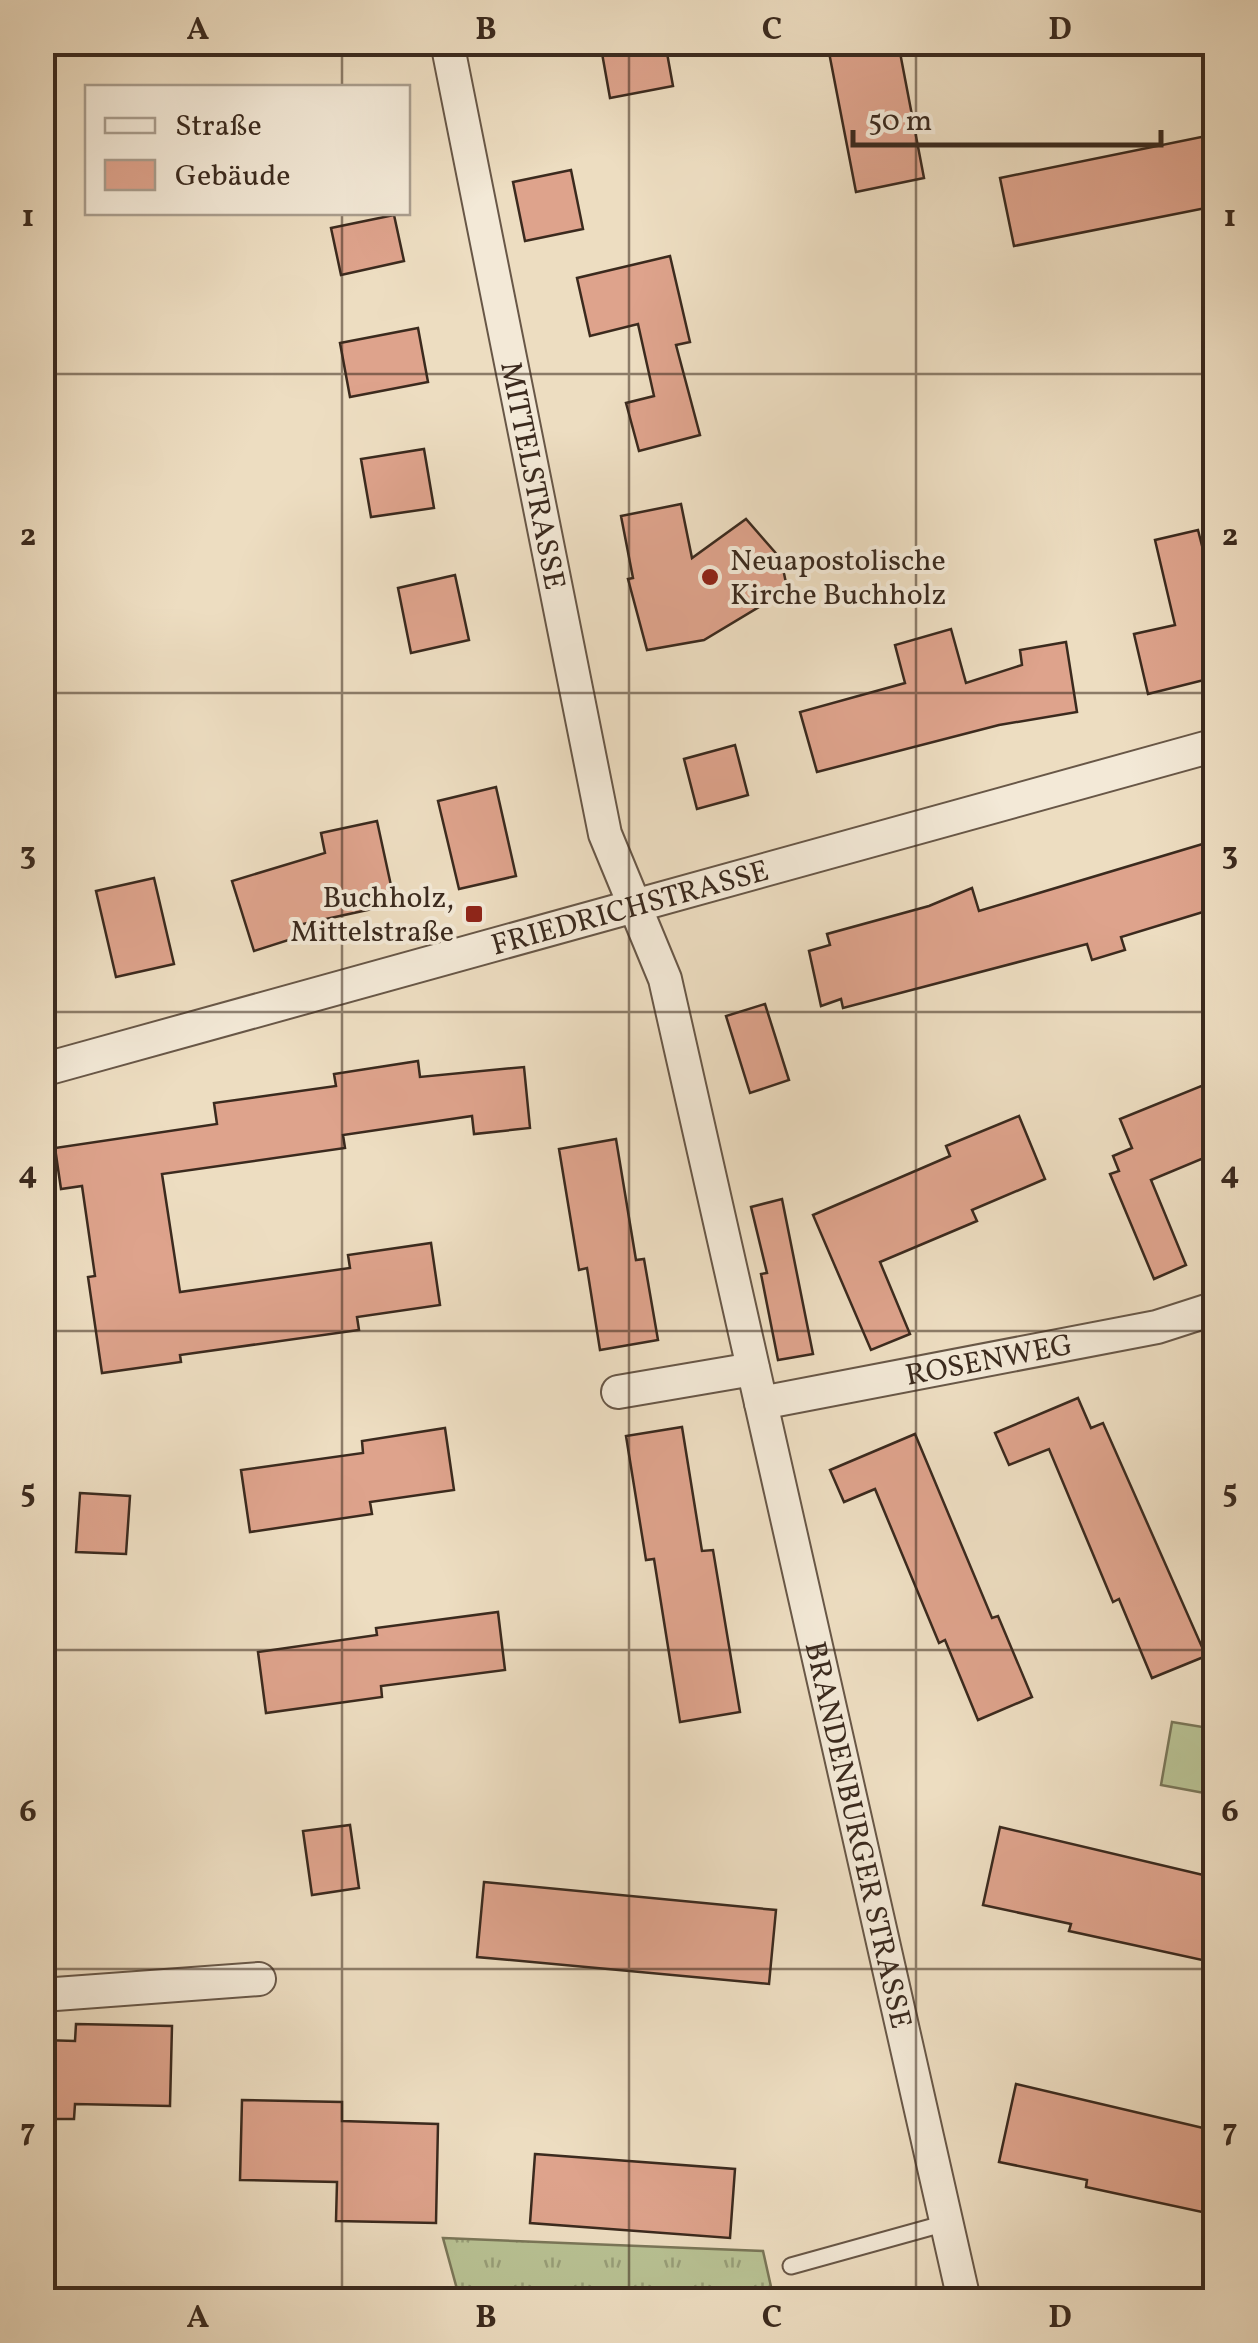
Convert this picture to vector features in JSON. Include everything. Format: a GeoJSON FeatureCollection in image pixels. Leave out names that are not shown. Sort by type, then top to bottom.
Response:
{"type":"FeatureCollection","features":[{"type":"Feature","properties":{"kind":"street","name":"MITTELSTRASSE"},"geometry":{"type":"LineString","coordinates":[[447,42],[606,834],[634,906]]}},
{"type":"Feature","properties":{"kind":"street","name":"FRIEDRICHSTRASSE"},"geometry":{"type":"LineString","coordinates":[[42,1070],[1216,745]]}},
{"type":"Feature","properties":{"kind":"street","name":"BRANDENBURGER STRASSE"},"geometry":{"type":"LineString","coordinates":[[634,906],[665,979],[964,2300]]}},
{"type":"Feature","properties":{"kind":"street","name":"ROSENWEG"},"geometry":{"type":"LineString","coordinates":[[761,1404],[1157,1327],[1216,1308]]}},
{"type":"Feature","properties":{"kind":"street"},"geometry":{"type":"LineString","coordinates":[[618,1392],[753,1369]]}},
{"type":"Feature","properties":{"kind":"street"},"geometry":{"type":"LineString","coordinates":[[42,1995],[259,1979]]}},
{"type":"Feature","properties":{"kind":"lane"},"geometry":{"type":"LineString","coordinates":[[791,2266],[946,2223]]}},
{"type":"Feature","properties":{"kind":"green space"},"geometry":{"type":"Polygon","coordinates":[[[1172,1722],[1215,1729],[1215,1795],[1161,1785],[1172,1722]]]}},
{"type":"Feature","properties":{"kind":"green space"},"geometry":{"type":"Polygon","coordinates":[[[443,2238],[763,2251],[774,2300],[460,2300],[443,2238]]]}},
{"type":"Feature","properties":{"kind":"building"},"geometry":{"type":"Polygon","coordinates":[[[600,42],[665,42],[673,86],[610,98],[600,42]]]}},
{"type":"Feature","properties":{"kind":"building"},"geometry":{"type":"Polygon","coordinates":[[[827,42],[898,42],[924,178],[856,192],[827,42]]]}},
{"type":"Feature","properties":{"kind":"building"},"geometry":{"type":"Polygon","coordinates":[[[1216,134],[1216,206],[1014,246],[1000,178],[1216,134]]]}},
{"type":"Feature","properties":{"kind":"building"},"geometry":{"type":"Polygon","coordinates":[[[571,170],[583,229],[525,241],[513,182],[571,170]]]}},
{"type":"Feature","properties":{"kind":"building"},"geometry":{"type":"Polygon","coordinates":[[[394,215],[404,261],[341,275],[331,228],[394,215]]]}},
{"type":"Feature","properties":{"kind":"building"},"geometry":{"type":"Polygon","coordinates":[[[670,256],[690,342],[676,345],[700,435],[639,451],[626,403],[654,396],[638,324],[590,336],[577,278],[670,256]]]}},
{"type":"Feature","properties":{"kind":"building"},"geometry":{"type":"Polygon","coordinates":[[[418,328],[428,382],[350,397],[340,343],[418,328]]]}},
{"type":"Feature","properties":{"kind":"building"},"geometry":{"type":"Polygon","coordinates":[[[424,449],[434,508],[371,517],[361,459],[424,449]]]}},
{"type":"Feature","properties":{"kind":"building","name":"Neuapostolische Kirche Buchholz"},"geometry":{"type":"Polygon","coordinates":[[[681,504],[692,558],[746,519],[781,559],[786,583],[779,595],[704,640],[647,650],[628,579],[633,578],[621,516],[681,504]]]}},
{"type":"Feature","properties":{"kind":"building"},"geometry":{"type":"Polygon","coordinates":[[[1198,530],[1216,601],[1216,677],[1148,694],[1134,634],[1175,625],[1155,540],[1198,530]]]}},
{"type":"Feature","properties":{"kind":"building"},"geometry":{"type":"Polygon","coordinates":[[[455,575],[469,640],[411,653],[398,588],[455,575]]]}},
{"type":"Feature","properties":{"kind":"building"},"geometry":{"type":"Polygon","coordinates":[[[951,629],[966,683],[1022,665],[1020,650],[1066,642],[1077,712],[999,725],[817,772],[800,712],[905,683],[895,645],[951,629]]]}},
{"type":"Feature","properties":{"kind":"building"},"geometry":{"type":"Polygon","coordinates":[[[735,745],[748,795],[697,809],[684,759],[735,745]]]}},
{"type":"Feature","properties":{"kind":"building"},"geometry":{"type":"Polygon","coordinates":[[[496,787],[516,876],[459,889],[438,801],[496,787]]]}},
{"type":"Feature","properties":{"kind":"building"},"geometry":{"type":"Polygon","coordinates":[[[377,821],[395,904],[294,926],[298,937],[254,951],[232,881],[325,853],[321,833],[377,821]]]}},
{"type":"Feature","properties":{"kind":"building"},"geometry":{"type":"Polygon","coordinates":[[[1216,840],[1216,908],[1121,937],[1125,950],[1092,960],[1087,944],[843,1008],[841,999],[821,1006],[809,951],[830,945],[827,934],[929,906],[972,888],[979,911],[1216,840]]]}},
{"type":"Feature","properties":{"kind":"building"},"geometry":{"type":"Polygon","coordinates":[[[154,878],[174,964],[116,977],[96,891],[154,878]]]}},
{"type":"Feature","properties":{"kind":"building"},"geometry":{"type":"Polygon","coordinates":[[[765,1004],[789,1080],[750,1093],[726,1016],[765,1004]]]}},
{"type":"Feature","properties":{"kind":"building"},"geometry":{"type":"Polygon","coordinates":[[[418,1061],[420,1077],[524,1067],[530,1128],[474,1134],[472,1116],[343,1135],[345,1148],[162,1174],[180,1292],[350,1268],[348,1255],[431,1243],[440,1305],[357,1317],[359,1330],[180,1355],[181,1362],[102,1373],[88,1277],[95,1276],[82,1186],[61,1189],[55,1148],[217,1124],[214,1103],[336,1086],[334,1074],[418,1061]]]}},
{"type":"Feature","properties":{"kind":"building"},"geometry":{"type":"Polygon","coordinates":[[[1216,1080],[1216,1153],[1151,1180],[1186,1265],[1154,1279],[1110,1174],[1119,1171],[1113,1156],[1132,1148],[1120,1119],[1216,1080]]]}},
{"type":"Feature","properties":{"kind":"building"},"geometry":{"type":"Polygon","coordinates":[[[1019,1116],[1045,1179],[972,1210],[977,1221],[880,1262],[910,1334],[871,1350],[813,1215],[950,1156],[946,1146],[1019,1116]]]}},
{"type":"Feature","properties":{"kind":"building"},"geometry":{"type":"Polygon","coordinates":[[[616,1139],[636,1260],[644,1259],[658,1340],[600,1350],[587,1268],[579,1270],[559,1149],[616,1139]]]}},
{"type":"Feature","properties":{"kind":"building"},"geometry":{"type":"Polygon","coordinates":[[[782,1199],[813,1354],[778,1360],[761,1274],[767,1273],[751,1207],[782,1199]]]}},
{"type":"Feature","properties":{"kind":"building"},"geometry":{"type":"Polygon","coordinates":[[[1078,1398],[1091,1428],[1103,1423],[1206,1656],[1152,1678],[1119,1599],[1113,1602],[1049,1449],[1009,1465],[995,1433],[1078,1398]]]}},
{"type":"Feature","properties":{"kind":"building"},"geometry":{"type":"Polygon","coordinates":[[[682,1427],[702,1551],[713,1550],[740,1712],[680,1722],[654,1559],[646,1560],[626,1436],[682,1427]]]}},
{"type":"Feature","properties":{"kind":"building"},"geometry":{"type":"Polygon","coordinates":[[[445,1428],[454,1490],[370,1502],[372,1514],[250,1532],[241,1470],[363,1453],[362,1441],[445,1428]]]}},
{"type":"Feature","properties":{"kind":"building"},"geometry":{"type":"Polygon","coordinates":[[[915,1434],[992,1618],[998,1616],[1032,1697],[978,1720],[945,1640],[939,1643],[875,1489],[844,1502],[830,1470],[915,1434]]]}},
{"type":"Feature","properties":{"kind":"building"},"geometry":{"type":"Polygon","coordinates":[[[80,1493],[130,1496],[126,1554],[76,1552],[80,1493]]]}},
{"type":"Feature","properties":{"kind":"building"},"geometry":{"type":"Polygon","coordinates":[[[498,1612],[505,1670],[381,1686],[382,1697],[266,1713],[258,1652],[377,1635],[376,1628],[498,1612]]]}},
{"type":"Feature","properties":{"kind":"building"},"geometry":{"type":"Polygon","coordinates":[[[350,1825],[359,1888],[312,1895],[303,1831],[350,1825]]]}},
{"type":"Feature","properties":{"kind":"building"},"geometry":{"type":"Polygon","coordinates":[[[1000,1827],[1216,1878],[1216,1963],[1069,1931],[1071,1924],[983,1905],[1000,1827]]]}},
{"type":"Feature","properties":{"kind":"building"},"geometry":{"type":"Polygon","coordinates":[[[484,1882],[776,1910],[769,1984],[477,1957],[484,1882]]]}},
{"type":"Feature","properties":{"kind":"building"},"geometry":{"type":"Polygon","coordinates":[[[76,2024],[172,2026],[170,2106],[75,2104],[74,2119],[42,2119],[42,2040],[75,2041],[76,2024]]]}},
{"type":"Feature","properties":{"kind":"building"},"geometry":{"type":"Polygon","coordinates":[[[1016,2084],[1216,2131],[1216,2215],[1086,2187],[1087,2180],[999,2162],[1016,2084]]]}},
{"type":"Feature","properties":{"kind":"building"},"geometry":{"type":"Polygon","coordinates":[[[242,2100],[342,2102],[342,2121],[438,2124],[436,2223],[336,2221],[337,2182],[240,2180],[242,2100]]]}},
{"type":"Feature","properties":{"kind":"building"},"geometry":{"type":"Polygon","coordinates":[[[535,2154],[735,2169],[730,2238],[530,2223],[535,2154]]]}},
{"type":"Feature","properties":{"kind":"place","name":"Neuapostolische Kirche Buchholz"},"geometry":{"type":"Point","coordinates":[710,577]}},
{"type":"Feature","properties":{"kind":"place","name":"Buchholz, Mittelstraße"},"geometry":{"type":"Point","coordinates":[474,914]}}]}
